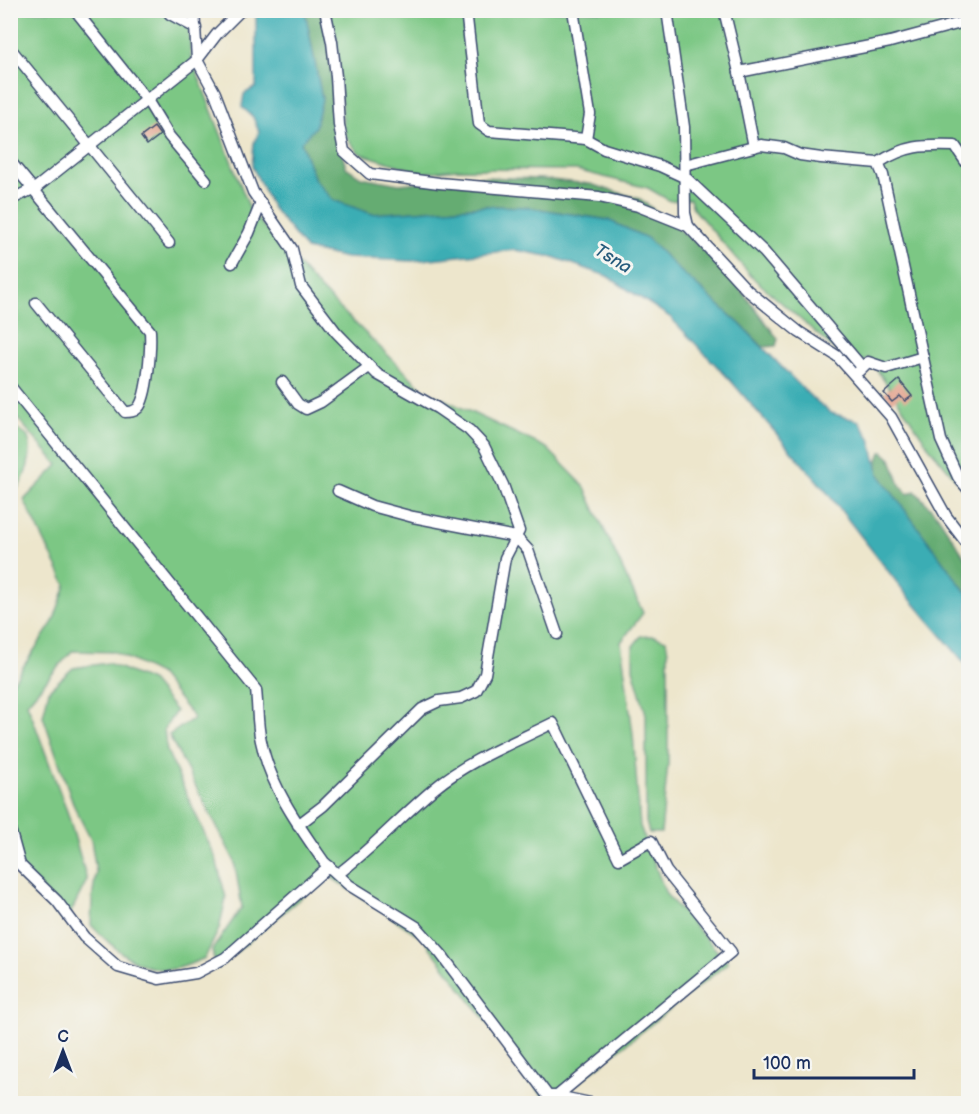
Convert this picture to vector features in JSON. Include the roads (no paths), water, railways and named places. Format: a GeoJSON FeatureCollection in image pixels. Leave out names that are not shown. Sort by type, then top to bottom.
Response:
{"type":"FeatureCollection","features":[{"type":"Feature","properties":{"kind":"lane"},"geometry":{"type":"LineString","coordinates":[[75,10],[147,100],[169,136],[206,180]]}},
{"type":"Feature","properties":{"kind":"lane"},"geometry":{"type":"LineString","coordinates":[[167,10],[170,14],[196,28]]}},
{"type":"Feature","properties":{"kind":"lane"},"geometry":{"type":"LineString","coordinates":[[194,10],[197,60],[215,93],[253,192],[292,249],[301,286],[336,332],[377,374],[437,408],[469,430],[484,446],[503,485],[519,531],[505,558],[485,674],[476,691],[461,698],[439,701],[422,710],[323,806],[298,825]]}},
{"type":"Feature","properties":{"kind":"lane"},"geometry":{"type":"LineString","coordinates":[[10,200],[33,189],[197,60],[217,34],[241,10]]}},
{"type":"Feature","properties":{"kind":"lane"},"geometry":{"type":"LineString","coordinates":[[325,10],[332,42],[339,125],[344,151],[370,174],[439,183],[599,197],[638,206],[688,226],[747,290],[799,332],[858,371]]}},
{"type":"Feature","properties":{"kind":"lane"},"geometry":{"type":"LineString","coordinates":[[466,10],[478,124],[489,131],[586,139],[604,149],[660,166],[686,178],[764,252],[858,371],[891,417],[946,516],[969,545]]}},
{"type":"Feature","properties":{"kind":"lane"},"geometry":{"type":"LineString","coordinates":[[573,10],[590,114],[586,139]]}},
{"type":"Feature","properties":{"kind":"lane"},"geometry":{"type":"LineString","coordinates":[[667,10],[684,127],[685,213],[688,226]]}},
{"type":"Feature","properties":{"kind":"lane"},"geometry":{"type":"LineString","coordinates":[[724,10],[754,147]]}},
{"type":"Feature","properties":{"kind":"lane"},"geometry":{"type":"LineString","coordinates":[[739,72],[890,42],[969,21]]}},
{"type":"Feature","properties":{"kind":"lane"},"geometry":{"type":"LineString","coordinates":[[10,48],[169,243]]}},
{"type":"Feature","properties":{"kind":"lane"},"geometry":{"type":"LineString","coordinates":[[685,165],[761,145],[784,148],[820,158],[878,163],[895,152],[924,146],[955,146],[969,165]]}},
{"type":"Feature","properties":{"kind":"lane"},"geometry":{"type":"LineString","coordinates":[[10,162],[150,331],[146,383],[140,407],[124,412],[36,303]]}},
{"type":"Feature","properties":{"kind":"lane"},"geometry":{"type":"LineString","coordinates":[[878,163],[883,175],[941,440],[958,477],[969,489]]}},
{"type":"Feature","properties":{"kind":"lane"},"geometry":{"type":"LineString","coordinates":[[232,263],[249,233],[261,203]]}},
{"type":"Feature","properties":{"kind":"lane"},"geometry":{"type":"LineString","coordinates":[[858,371],[868,362],[885,368],[923,357]]}},
{"type":"Feature","properties":{"kind":"lane"},"geometry":{"type":"LineString","coordinates":[[282,382],[298,404],[306,409],[321,402],[369,367]]}},
{"type":"Feature","properties":{"kind":"lane"},"geometry":{"type":"LineString","coordinates":[[10,386],[256,690],[261,742],[274,781],[298,825],[333,870],[349,885],[417,927],[441,954],[548,1096],[595,1104]]}},
{"type":"Feature","properties":{"kind":"lane"},"geometry":{"type":"LineString","coordinates":[[338,491],[372,506],[413,517],[516,537],[528,550],[557,634]]}},
{"type":"Feature","properties":{"kind":"lane"},"geometry":{"type":"LineString","coordinates":[[10,829],[20,865],[57,901],[84,937],[118,967],[159,979],[196,973],[225,958],[333,870],[359,858],[450,777],[465,767],[553,723],[619,859],[651,841],[666,871],[731,952],[557,1096]]}},
{"type":"Feature","properties":{"kind":"water","name":"Tsna"},"geometry":{"type":"Polygon","coordinates":[[[256,11],[305,11],[322,99],[315,127],[301,143],[315,180],[333,200],[372,214],[488,206],[527,207],[608,220],[647,238],[740,324],[808,394],[831,413],[859,421],[870,438],[879,475],[968,595],[968,667],[906,594],[825,490],[731,381],[670,317],[607,276],[553,257],[515,250],[412,261],[346,258],[306,249],[272,207],[252,166],[254,143],[259,132],[253,117],[242,107],[244,94],[256,87],[256,11]]]}}]}
